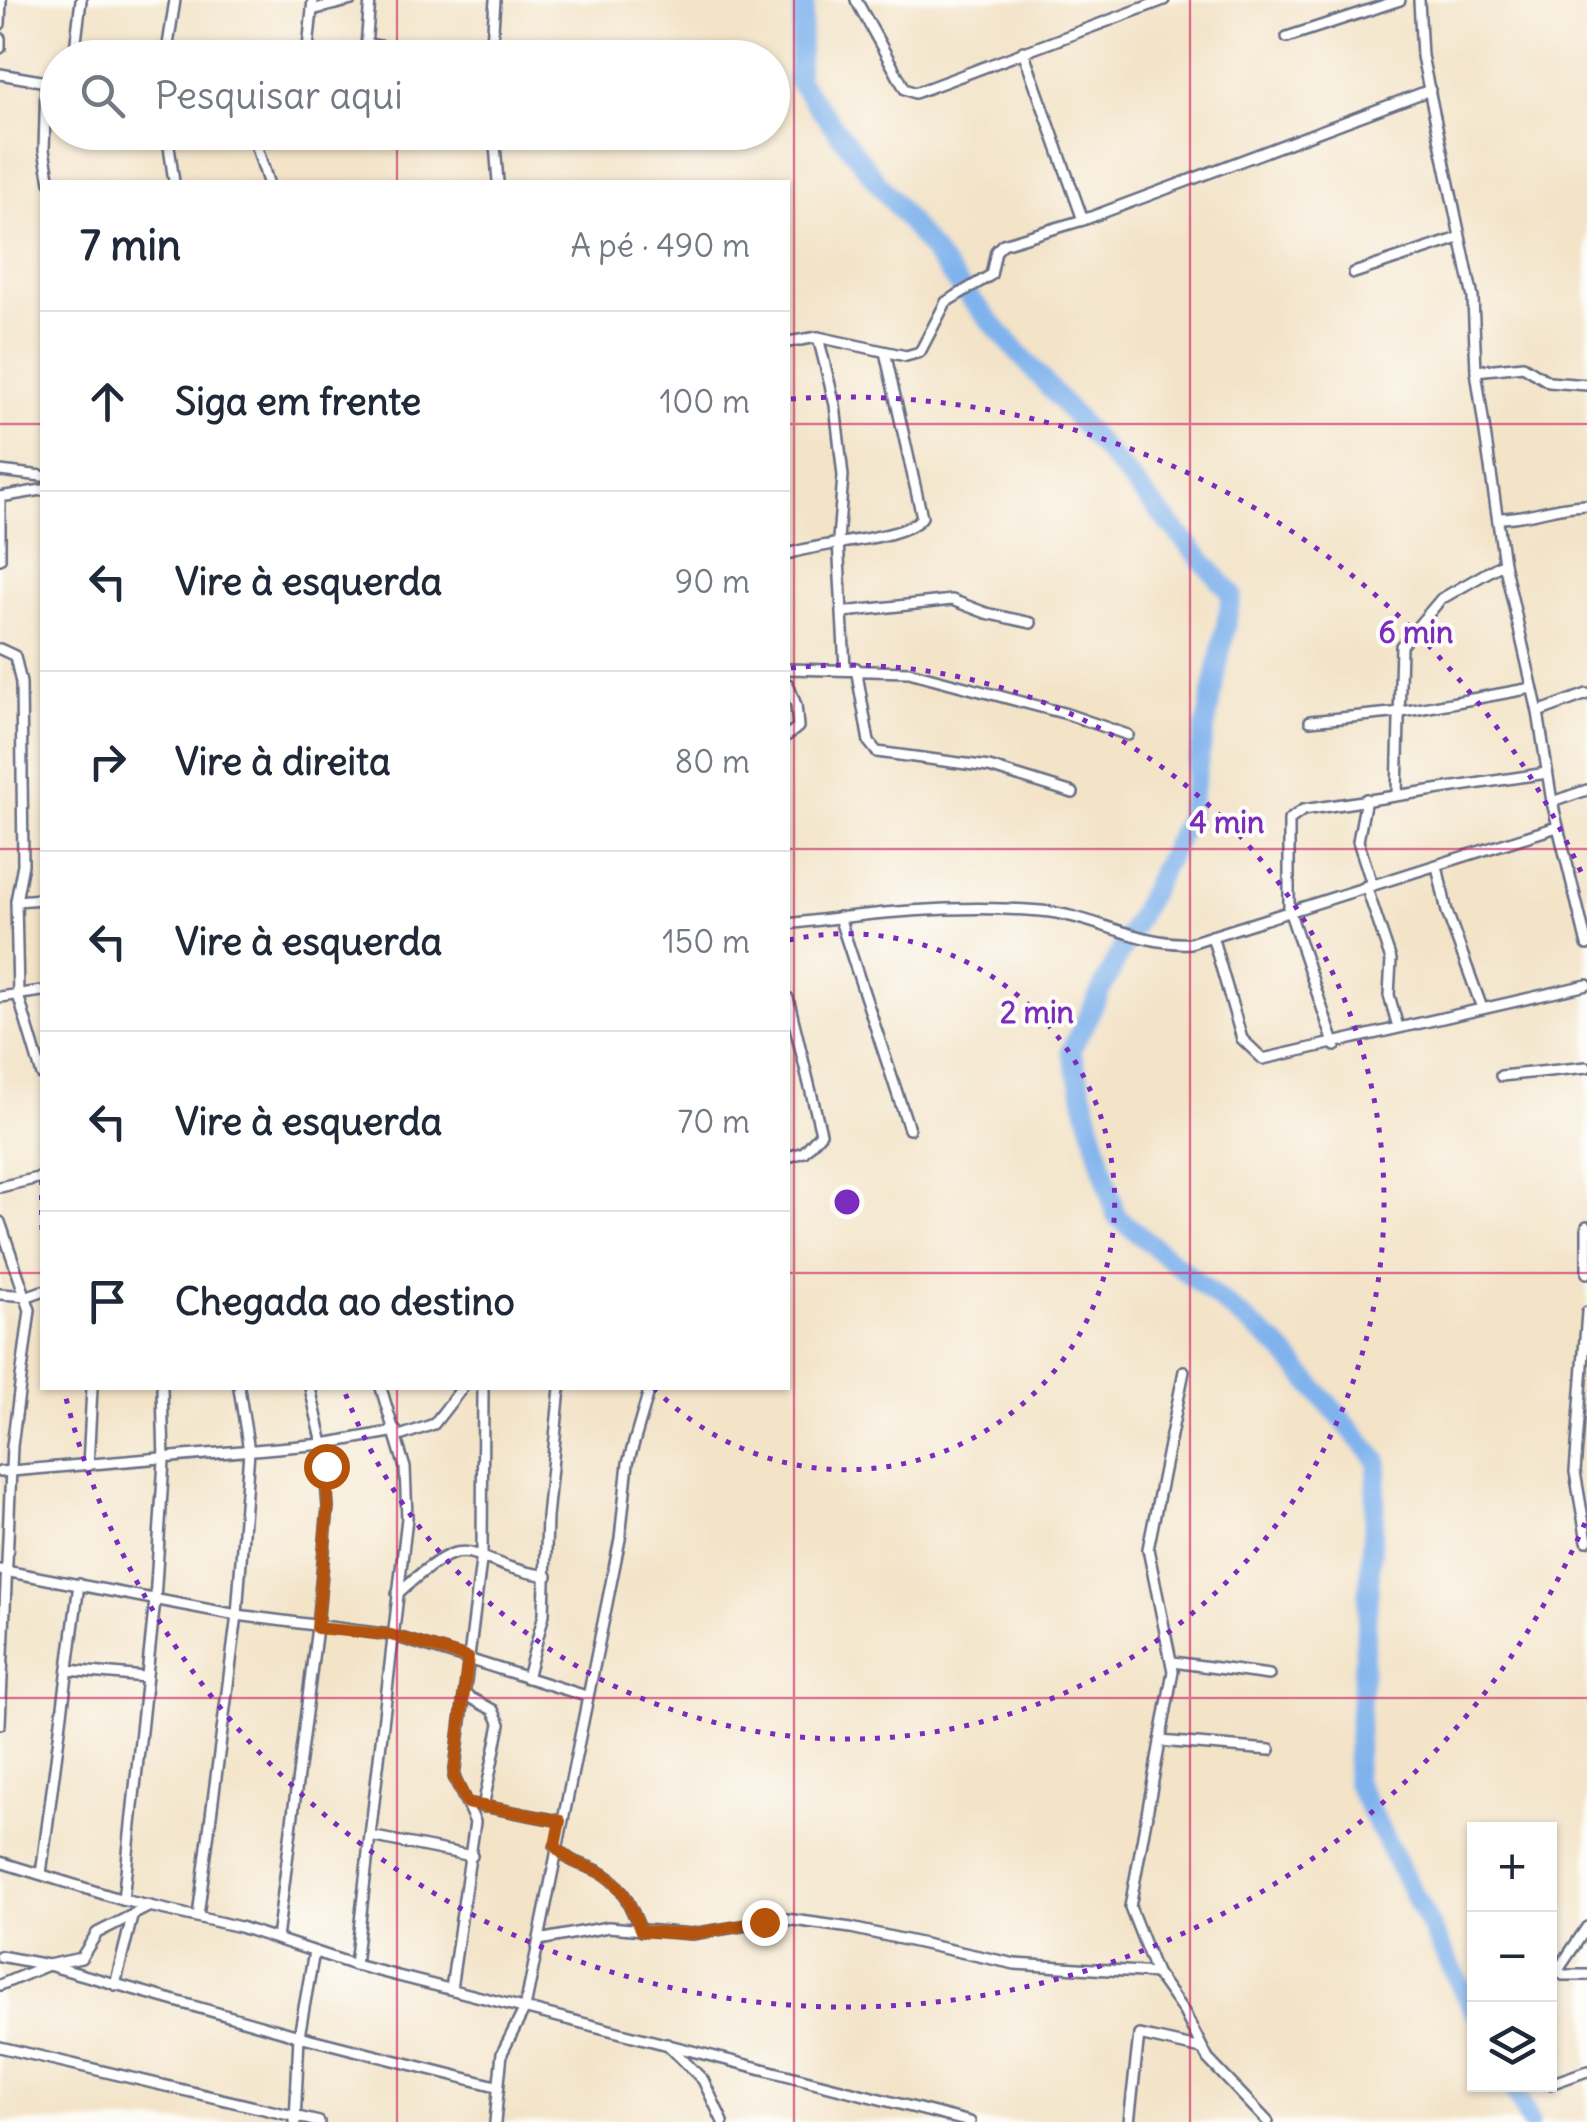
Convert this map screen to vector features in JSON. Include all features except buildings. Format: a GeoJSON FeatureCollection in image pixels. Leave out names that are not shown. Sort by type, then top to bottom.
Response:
{"type":"FeatureCollection","features":[{"type":"Feature","properties":{"kind":"street"},"geometry":{"type":"LineString","coordinates":[[0,24],[1,0]]}},
{"type":"Feature","properties":{"kind":"street"},"geometry":{"type":"LineString","coordinates":[[76,40],[81,0]]}},
{"type":"Feature","properties":{"kind":"street"},"geometry":{"type":"LineString","coordinates":[[169,40],[176,0]]}},
{"type":"Feature","properties":{"kind":"street"},"geometry":{"type":"LineString","coordinates":[[492,40],[495,0]]}},
{"type":"Feature","properties":{"kind":"street"},"geometry":{"type":"LineString","coordinates":[[856,0],[910,92],[1144,4],[1164,0]]}},
{"type":"Feature","properties":{"kind":"street"},"geometry":{"type":"LineString","coordinates":[[1288,38],[1400,0]]}},
{"type":"Feature","properties":{"kind":"street"},"geometry":{"type":"LineString","coordinates":[[1419,0],[1422,56],[1473,298],[1476,371],[1504,564],[1538,712],[1557,827],[1587,945]]}},
{"type":"Feature","properties":{"kind":"street"},"geometry":{"type":"LineString","coordinates":[[309,40],[313,5],[350,1],[370,5],[367,40]]}},
{"type":"Feature","properties":{"kind":"street"},"geometry":{"type":"LineString","coordinates":[[0,38],[0,48]]}},
{"type":"Feature","properties":{"kind":"street"},"geometry":{"type":"LineString","coordinates":[[1023,52],[1083,220]]}},
{"type":"Feature","properties":{"kind":"street"},"geometry":{"type":"LineString","coordinates":[[0,74],[40,81]]}},
{"type":"Feature","properties":{"kind":"street"},"geometry":{"type":"LineString","coordinates":[[790,342],[818,337],[906,356],[926,347],[946,302],[991,275],[998,247],[1083,220],[1430,90]]}},
{"type":"Feature","properties":{"kind":"street"},"geometry":{"type":"LineString","coordinates":[[44,150],[50,180]]}},
{"type":"Feature","properties":{"kind":"street"},"geometry":{"type":"LineString","coordinates":[[170,150],[174,180]]}},
{"type":"Feature","properties":{"kind":"street"},"geometry":{"type":"LineString","coordinates":[[258,150],[267,180]]}},
{"type":"Feature","properties":{"kind":"street"},"geometry":{"type":"LineString","coordinates":[[495,150],[498,180]]}},
{"type":"Feature","properties":{"kind":"street"},"geometry":{"type":"LineString","coordinates":[[1354,274],[1459,238]]}},
{"type":"Feature","properties":{"kind":"street"},"geometry":{"type":"LineString","coordinates":[[818,337],[839,435],[844,499],[838,540],[850,668],[869,742],[877,752],[989,766],[1073,793]]}},
{"type":"Feature","properties":{"kind":"street"},"geometry":{"type":"LineString","coordinates":[[790,553],[838,540],[891,536],[912,528],[922,517],[886,352]]}},
{"type":"Feature","properties":{"kind":"street"},"geometry":{"type":"LineString","coordinates":[[894,377],[906,356]]}},
{"type":"Feature","properties":{"kind":"street"},"geometry":{"type":"LineString","coordinates":[[1476,371],[1523,366],[1549,382],[1587,384]]}},
{"type":"Feature","properties":{"kind":"street"},"geometry":{"type":"LineString","coordinates":[[0,471],[40,476]]}},
{"type":"Feature","properties":{"kind":"street"},"geometry":{"type":"LineString","coordinates":[[0,559],[0,500],[14,491],[40,490]]}},
{"type":"Feature","properties":{"kind":"street"},"geometry":{"type":"LineString","coordinates":[[1499,518],[1524,518],[1555,508],[1587,505]]}},
{"type":"Feature","properties":{"kind":"street"},"geometry":{"type":"LineString","coordinates":[[1397,795],[1402,712],[1398,653],[1408,634],[1454,589],[1504,564]]}},
{"type":"Feature","properties":{"kind":"street"},"geometry":{"type":"LineString","coordinates":[[844,612],[952,600],[986,614],[1031,623]]}},
{"type":"Feature","properties":{"kind":"street"},"geometry":{"type":"LineString","coordinates":[[0,648],[15,656],[21,682],[23,864],[16,901],[18,995],[40,1068]]}},
{"type":"Feature","properties":{"kind":"street"},"geometry":{"type":"LineString","coordinates":[[790,669],[909,672],[1128,735]]}},
{"type":"Feature","properties":{"kind":"street"},"geometry":{"type":"LineString","coordinates":[[1310,722],[1402,712],[1532,688]]}},
{"type":"Feature","properties":{"kind":"street"},"geometry":{"type":"LineString","coordinates":[[790,693],[798,727],[790,733]]}},
{"type":"Feature","properties":{"kind":"street"},"geometry":{"type":"LineString","coordinates":[[1538,712],[1587,694]]}},
{"type":"Feature","properties":{"kind":"street"},"geometry":{"type":"LineString","coordinates":[[1336,1046],[1289,910],[1288,820],[1303,810],[1547,774]]}},
{"type":"Feature","properties":{"kind":"street"},"geometry":{"type":"LineString","coordinates":[[1552,802],[1587,790]]}},
{"type":"Feature","properties":{"kind":"street"},"geometry":{"type":"LineString","coordinates":[[1366,799],[1358,842],[1390,960],[1389,995],[1398,1027]]}},
{"type":"Feature","properties":{"kind":"street"},"geometry":{"type":"LineString","coordinates":[[790,924],[908,908],[1044,911],[1176,944],[1557,827]]}},
{"type":"Feature","properties":{"kind":"street"},"geometry":{"type":"LineString","coordinates":[[1437,866],[1447,912],[1482,1008]]}},
{"type":"Feature","properties":{"kind":"street"},"geometry":{"type":"LineString","coordinates":[[16,901],[40,899]]}},
{"type":"Feature","properties":{"kind":"street"},"geometry":{"type":"LineString","coordinates":[[838,918],[909,1128]]}},
{"type":"Feature","properties":{"kind":"street"},"geometry":{"type":"LineString","coordinates":[[1212,936],[1242,1039],[1257,1055],[1271,1060],[1587,985]]}},
{"type":"Feature","properties":{"kind":"street"},"geometry":{"type":"LineString","coordinates":[[0,997],[40,991]]}},
{"type":"Feature","properties":{"kind":"street"},"geometry":{"type":"LineString","coordinates":[[790,1006],[821,1133],[804,1152],[790,1156]]}},
{"type":"Feature","properties":{"kind":"street"},"geometry":{"type":"LineString","coordinates":[[1501,1076],[1587,1067]]}},
{"type":"Feature","properties":{"kind":"street"},"geometry":{"type":"LineString","coordinates":[[0,1186],[40,1178]]}},
{"type":"Feature","properties":{"kind":"street"},"geometry":{"type":"LineString","coordinates":[[0,1222],[28,1296],[5,1472],[0,1724]]}},
{"type":"Feature","properties":{"kind":"street"},"geometry":{"type":"LineString","coordinates":[[1587,1226],[1587,1273]]}},
{"type":"Feature","properties":{"kind":"street"},"geometry":{"type":"LineString","coordinates":[[0,1294],[28,1296],[40,1291]]}},
{"type":"Feature","properties":{"kind":"street"},"geometry":{"type":"LineString","coordinates":[[1587,1312],[1575,1472],[1587,1540]]}},
{"type":"Feature","properties":{"kind":"street"},"geometry":{"type":"LineString","coordinates":[[1184,1371],[1148,1548],[1173,1662],[1130,1888],[1133,1922],[1156,1973],[1184,2012],[1202,2049],[1268,2122]]}},
{"type":"Feature","properties":{"kind":"street"},"geometry":{"type":"LineString","coordinates":[[88,1466],[92,1390]]}},
{"type":"Feature","properties":{"kind":"street"},"geometry":{"type":"LineString","coordinates":[[123,1900],[155,1600],[164,1461],[162,1390]]}},
{"type":"Feature","properties":{"kind":"street"},"geometry":{"type":"LineString","coordinates":[[198,1916],[237,1615],[249,1452],[239,1390]]}},
{"type":"Feature","properties":{"kind":"street"},"geometry":{"type":"LineString","coordinates":[[277,1939],[317,1628],[328,1507],[323,1444],[310,1390]]}},
{"type":"Feature","properties":{"kind":"street"},"geometry":{"type":"LineString","coordinates":[[355,1965],[407,1518],[397,1434],[382,1390]]}},
{"type":"Feature","properties":{"kind":"street"},"geometry":{"type":"LineString","coordinates":[[5,1472],[164,1461],[397,1434],[434,1424],[460,1390]]}},
{"type":"Feature","properties":{"kind":"street"},"geometry":{"type":"LineString","coordinates":[[451,1989],[476,1822],[454,1777],[482,1553],[483,1390]]}},
{"type":"Feature","properties":{"kind":"street"},"geometry":{"type":"LineString","coordinates":[[527,1678],[544,1614],[546,1517],[560,1390]]}},
{"type":"Feature","properties":{"kind":"street"},"geometry":{"type":"LineString","coordinates":[[495,2122],[496,2086],[508,2036],[526,2008],[560,1821],[620,1539],[628,1463],[649,1390]]}},
{"type":"Feature","properties":{"kind":"street"},"geometry":{"type":"LineString","coordinates":[[396,1594],[443,1554],[482,1553],[510,1570],[547,1576]]}},
{"type":"Feature","properties":{"kind":"street"},"geometry":{"type":"LineString","coordinates":[[2,1570],[237,1615],[391,1635],[586,1696]]}},
{"type":"Feature","properties":{"kind":"street"},"geometry":{"type":"LineString","coordinates":[[42,1874],[79,1584]]}},
{"type":"Feature","properties":{"kind":"street"},"geometry":{"type":"LineString","coordinates":[[1173,1662],[1269,1676]]}},
{"type":"Feature","properties":{"kind":"street"},"geometry":{"type":"LineString","coordinates":[[68,1670],[145,1677]]}},
{"type":"Feature","properties":{"kind":"street"},"geometry":{"type":"LineString","coordinates":[[465,1695],[493,1710],[500,1724],[483,1807]]}},
{"type":"Feature","properties":{"kind":"street"},"geometry":{"type":"LineString","coordinates":[[1160,1741],[1270,1750]]}},
{"type":"Feature","properties":{"kind":"street"},"geometry":{"type":"LineString","coordinates":[[467,1803],[560,1821]]}},
{"type":"Feature","properties":{"kind":"street"},"geometry":{"type":"LineString","coordinates":[[370,1836],[472,1856]]}},
{"type":"Feature","properties":{"kind":"street"},"geometry":{"type":"LineString","coordinates":[[555,1846],[573,1864],[595,1870],[618,1886],[641,1931]]}},
{"type":"Feature","properties":{"kind":"street"},"geometry":{"type":"LineString","coordinates":[[0,1862],[123,1900],[198,1916],[355,1965],[970,2122]]}},
{"type":"Feature","properties":{"kind":"street"},"geometry":{"type":"LineString","coordinates":[[551,1873],[573,1864]]}},
{"type":"Feature","properties":{"kind":"street"},"geometry":{"type":"LineString","coordinates":[[0,1985],[48,1965],[81,1958],[97,1933],[150,1906]]}},
{"type":"Feature","properties":{"kind":"street"},"geometry":{"type":"LineString","coordinates":[[115,1985],[132,1917]]}},
{"type":"Feature","properties":{"kind":"street"},"geometry":{"type":"LineString","coordinates":[[539,1940],[608,1927],[692,1934],[786,1919],[851,1928],[1015,1964],[1156,1973]]}},
{"type":"Feature","properties":{"kind":"street"},"geometry":{"type":"LineString","coordinates":[[1587,1927],[1558,1970],[1587,1975]]}},
{"type":"Feature","properties":{"kind":"street"},"geometry":{"type":"LineString","coordinates":[[296,2118],[299,2036],[314,1952]]}},
{"type":"Feature","properties":{"kind":"street"},"geometry":{"type":"LineString","coordinates":[[0,1956],[48,1965],[299,2036],[496,2086]]}},
{"type":"Feature","properties":{"kind":"street"},"geometry":{"type":"LineString","coordinates":[[1128,2122],[1138,2034],[1202,2049]]}},
{"type":"Feature","properties":{"kind":"street"},"geometry":{"type":"LineString","coordinates":[[667,2044],[704,2080],[723,2122]]}},
{"type":"Feature","properties":{"kind":"street"},"geometry":{"type":"LineString","coordinates":[[0,2048],[319,2122]]}},
{"type":"Feature","properties":{"kind":"street"},"geometry":{"type":"LineString","coordinates":[[1557,2082],[1587,2071]]}},
{"type":"Feature","properties":{"kind":"waterway"},"geometry":{"type":"LineString","coordinates":[[805,0],[797,80],[961,288],[1232,594],[1187,820],[1071,1050],[1116,1216],[1281,1349],[1378,1461],[1355,1781],[1469,2002]]}},
{"type":"Feature","properties":{"kind":"waterway"},"geometry":{"type":"LineString","coordinates":[[1516,2092],[1530,2122]]}},
{"type":"Feature","properties":{"kind":"route"},"geometry":{"type":"LineString","coordinates":[[326,1466],[328,1507],[317,1628],[391,1635],[468,1658],[454,1777],[460,1796],[467,1803],[560,1821],[555,1846],[573,1864],[595,1870],[618,1886],[641,1931],[692,1934],[764,1922]]}}]}
